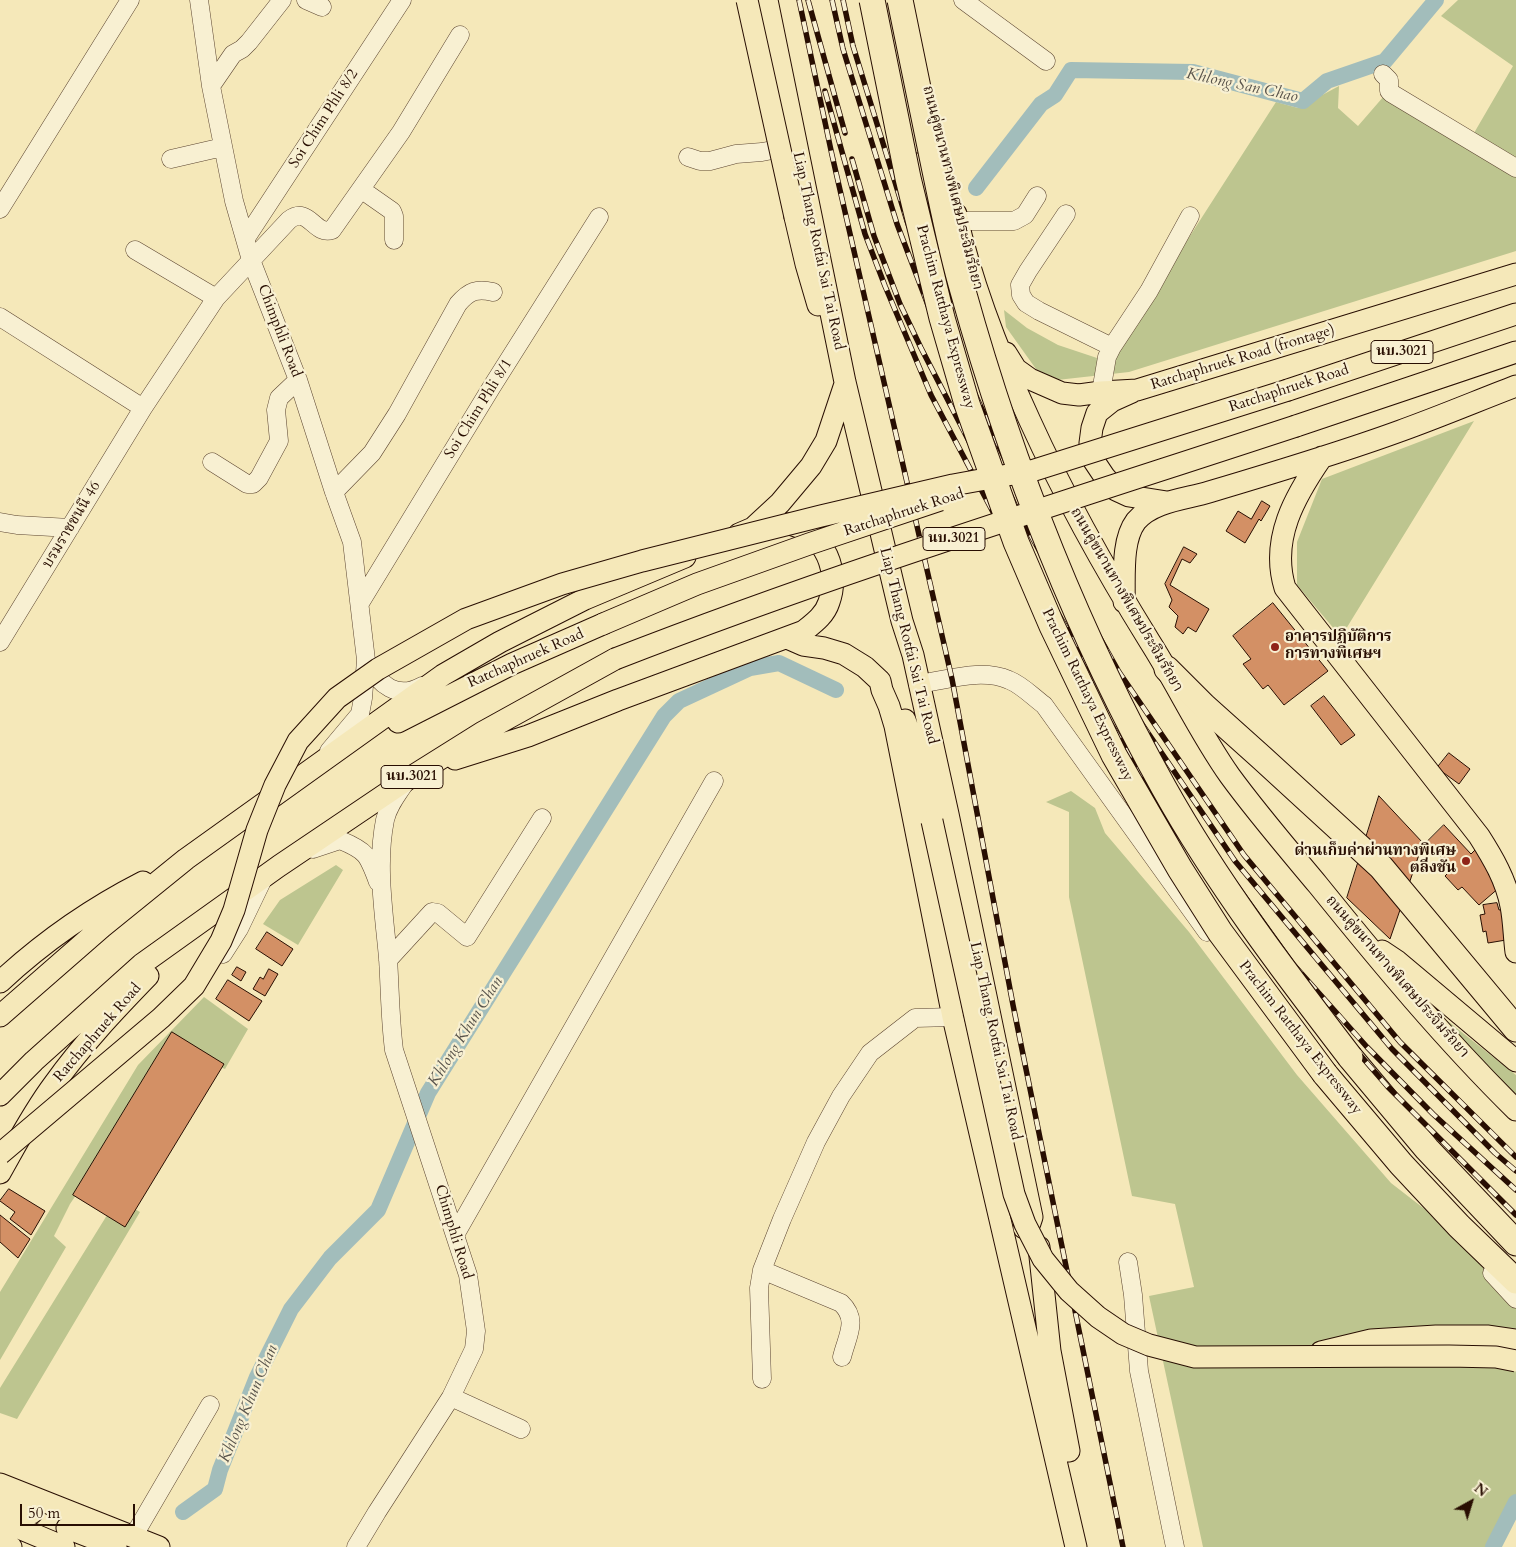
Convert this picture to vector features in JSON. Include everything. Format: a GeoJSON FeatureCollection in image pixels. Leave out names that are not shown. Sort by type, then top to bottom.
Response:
{"type":"FeatureCollection","features":[{"type":"Feature","properties":{"kind":"highway","name":"Prachim Ratthaya Expressway"},"geometry":{"type":"LineString","coordinates":[[872,0],[908,178],[942,318],[967,404],[1016,542],[1052,626],[1114,755],[1180,869],[1220,932],[1325,1074],[1401,1164],[1459,1226],[1516,1282]]}},
{"type":"Feature","properties":{"kind":"highway","name":"Prachim Ratthaya Expressway"},"geometry":{"type":"LineString","coordinates":[[900,0],[944,212],[962,288],[982,357],[1014,457],[1075,607],[1121,706],[1170,798],[1210,862],[1277,961],[1350,1057],[1427,1149],[1516,1242]]}},
{"type":"Feature","properties":{"kind":"highway"},"geometry":{"type":"LineString","coordinates":[[1167,669],[1204,706],[1381,867],[1516,1029]]}},
{"type":"Feature","properties":{"kind":"main road"},"geometry":{"type":"LineString","coordinates":[[747,0],[795,217],[814,292],[844,372]]}},
{"type":"Feature","properties":{"kind":"main road","name":"Liap Thang Rotfai Sai Tai Road"},"geometry":{"type":"LineString","coordinates":[[767,0],[844,372],[902,621],[913,655],[1032,1217],[1030,1223],[1017,1229],[1009,1236],[1007,1247]]}},
{"type":"Feature","properties":{"kind":"main road"},"geometry":{"type":"LineString","coordinates":[[885,0],[928,194],[939,232],[972,273]]}},
{"type":"Feature","properties":{"kind":"main road","name":"ถนนคู่ขนานทางพิเศษประจิมรัถยา"},"geometry":{"type":"LineString","coordinates":[[905,0],[957,221],[990,328],[1055,476],[1124,602],[1167,669],[1230,776],[1357,934],[1448,1039],[1516,1110]]}},
{"type":"Feature","properties":{"kind":"main road","name":"Ratchaphruek Road (frontage)"},"geometry":{"type":"LineString","coordinates":[[990,328],[1016,369],[1030,379],[1062,393],[1079,395],[1137,390],[1516,274]]}},
{"type":"Feature","properties":{"kind":"main road","name":"Ratchaphruek Road"},"geometry":{"type":"LineString","coordinates":[[314,768],[472,683],[697,584],[809,544],[1288,390],[1516,314]]}},
{"type":"Feature","properties":{"kind":"main road","name":"Ratchaphruek Road"},"geometry":{"type":"LineString","coordinates":[[0,1095],[34,1061],[142,964],[218,909],[408,779],[483,732],[615,659],[713,621],[977,531],[1516,352]]}},
{"type":"Feature","properties":{"kind":"main road","name":"Ratchaphruek Road"},"geometry":{"type":"LineString","coordinates":[[753,528],[780,504],[811,466],[826,442],[836,416],[844,372]]}},
{"type":"Feature","properties":{"kind":"main road"},"geometry":{"type":"LineString","coordinates":[[1124,602],[1126,541],[1130,530],[1146,512],[1167,502],[1245,482],[1400,431],[1516,386]]}},
{"type":"Feature","properties":{"kind":"main road"},"geometry":{"type":"LineString","coordinates":[[1137,390],[1112,401],[1097,413],[1090,443],[1094,461],[1116,490],[1129,496],[1167,502]]}},
{"type":"Feature","properties":{"kind":"main road"},"geometry":{"type":"LineString","coordinates":[[1322,457],[1294,501],[1286,522],[1279,560],[1285,588],[1480,836],[1494,860],[1507,891],[1511,907],[1516,952]]}},
{"type":"Feature","properties":{"kind":"main road"},"geometry":{"type":"LineString","coordinates":[[2,1164],[194,986],[221,941],[234,910],[256,830],[275,785],[298,741],[337,698],[378,669],[466,619],[562,584],[642,561],[838,512],[953,485],[1035,470]]}},
{"type":"Feature","properties":{"kind":"main road","name":"Ratchaphruek Road"},"geometry":{"type":"LineString","coordinates":[[0,1016],[102,926],[186,859],[443,675],[500,642],[585,599],[753,528],[780,522],[796,525],[811,534],[824,548],[832,566],[833,585],[829,603],[819,619],[804,631],[618,700],[528,736],[428,767]]}},
{"type":"Feature","properties":{"kind":"main road"},"geometry":{"type":"LineString","coordinates":[[902,621],[902,660],[921,765],[1014,1194],[1025,1224],[1043,1259],[1069,1291],[1098,1317],[1123,1334],[1150,1345],[1195,1357],[1496,1357],[1516,1361]]}},
{"type":"Feature","properties":{"kind":"main road"},"geometry":{"type":"LineString","coordinates":[[787,638],[803,646],[824,648],[844,654],[865,667],[880,682],[888,686],[897,701],[921,765]]}},
{"type":"Feature","properties":{"kind":"main road"},"geometry":{"type":"LineString","coordinates":[[880,682],[895,726],[953,1017],[1076,1547]]}},
{"type":"Feature","properties":{"kind":"main road","name":"Ratchaphruek Road"},"geometry":{"type":"LineString","coordinates":[[0,982],[45,945],[117,895],[186,859]]}},
{"type":"Feature","properties":{"kind":"main road","name":"Ratchaphruek Road"},"geometry":{"type":"LineString","coordinates":[[2,1164],[52,1086],[76,1054],[106,1019],[218,909]]}},
{"type":"Feature","properties":{"kind":"main road"},"geometry":{"type":"LineString","coordinates":[[1357,934],[1397,961],[1516,1061]]}},
{"type":"Feature","properties":{"kind":"main road"},"geometry":{"type":"LineString","coordinates":[[1022,1228],[1032,1231],[1038,1239],[1050,1351],[1088,1547]]}},
{"type":"Feature","properties":{"kind":"main road"},"geometry":{"type":"LineString","coordinates":[[1301,1357],[1371,1340],[1436,1336],[1487,1336],[1516,1340]]}},
{"type":"Feature","properties":{"kind":"main road"},"geometry":{"type":"LineString","coordinates":[[0,1471],[35,1499]]}},
{"type":"Feature","properties":{"kind":"main road"},"geometry":{"type":"LineString","coordinates":[[0,1484],[124,1542]]}},
{"type":"Feature","properties":{"kind":"main road"},"geometry":{"type":"LineString","coordinates":[[0,1500],[124,1542],[159,1547]]}},
{"type":"Feature","properties":{"kind":"main road"},"geometry":{"type":"LineString","coordinates":[[0,1520],[64,1547]]}},
{"type":"Feature","properties":{"kind":"main road"},"geometry":{"type":"LineString","coordinates":[[0,1542],[11,1547]]}},
{"type":"Feature","properties":{"kind":"street"},"geometry":{"type":"LineString","coordinates":[[0,209],[130,0]]}},
{"type":"Feature","properties":{"kind":"street"},"geometry":{"type":"LineString","coordinates":[[211,86],[233,54],[249,42],[282,0]]}},
{"type":"Feature","properties":{"kind":"street","name":"Soi Chim Phli 8/2"},"geometry":{"type":"LineString","coordinates":[[246,238],[402,0]]}},
{"type":"Feature","properties":{"kind":"street"},"geometry":{"type":"LineString","coordinates":[[963,0],[1046,62]]}},
{"type":"Feature","properties":{"kind":"street","name":"Chimphli Road"},"geometry":{"type":"LineString","coordinates":[[204,3],[211,86],[234,201],[251,260],[298,380],[352,542],[366,660],[363,698],[360,714],[314,768]]}},
{"type":"Feature","properties":{"kind":"street"},"geometry":{"type":"LineString","coordinates":[[394,240],[394,216],[392,211],[362,190],[406,124],[460,35]]}},
{"type":"Feature","properties":{"kind":"street"},"geometry":{"type":"LineString","coordinates":[[1383,74],[1389,80],[1389,91],[1391,93],[1516,168]]}},
{"type":"Feature","properties":{"kind":"street"},"geometry":{"type":"LineString","coordinates":[[688,157],[700,161],[710,161],[736,154],[796,146]]}},
{"type":"Feature","properties":{"kind":"street"},"geometry":{"type":"LineString","coordinates":[[170,159],[223,147]]}},
{"type":"Feature","properties":{"kind":"street","name":"บรมราชชนนี 46"},"geometry":{"type":"LineString","coordinates":[[0,642],[7,614],[70,528],[143,408],[216,298],[295,215],[305,217],[321,229],[332,230],[362,190]]}},
{"type":"Feature","properties":{"kind":"street"},"geometry":{"type":"LineString","coordinates":[[957,221],[1014,221],[1025,215],[1037,196]]}},
{"type":"Feature","properties":{"kind":"street"},"geometry":{"type":"LineString","coordinates":[[1066,214],[1028,270],[1020,285],[1021,294],[1026,302],[1039,311],[1112,347]]}},
{"type":"Feature","properties":{"kind":"street"},"geometry":{"type":"LineString","coordinates":[[1100,392],[1107,357],[1112,347],[1149,290],[1190,216]]}},
{"type":"Feature","properties":{"kind":"street","name":"Soi Chim Phli 8/1"},"geometry":{"type":"LineString","coordinates":[[360,603],[491,388],[599,217]]}},
{"type":"Feature","properties":{"kind":"street"},"geometry":{"type":"LineString","coordinates":[[136,250],[216,298]]}},
{"type":"Feature","properties":{"kind":"street"},"geometry":{"type":"LineString","coordinates":[[334,492],[372,453],[397,414],[458,304],[473,291],[493,292]]}},
{"type":"Feature","properties":{"kind":"street"},"geometry":{"type":"LineString","coordinates":[[0,316],[143,408]]}},
{"type":"Feature","properties":{"kind":"street"},"geometry":{"type":"LineString","coordinates":[[212,462],[247,484],[254,484],[279,441],[276,410],[280,398],[298,380]]}},
{"type":"Feature","properties":{"kind":"street"},"geometry":{"type":"LineString","coordinates":[[0,522],[17,525],[70,528]]}},
{"type":"Feature","properties":{"kind":"street","name":"Chimphli Road"},"geometry":{"type":"LineString","coordinates":[[366,660],[373,673],[384,684],[399,692],[413,691],[443,675]]}},
{"type":"Feature","properties":{"kind":"street"},"geometry":{"type":"LineString","coordinates":[[918,684],[978,673],[1010,680],[1044,705],[1286,1041],[1344,1113],[1516,1299]]}},
{"type":"Feature","properties":{"kind":"street","name":"Chimphli Road"},"geometry":{"type":"LineString","coordinates":[[356,1547],[451,1397],[474,1349],[476,1330],[468,1275],[394,1050],[390,1021],[388,960],[382,892],[382,842],[385,819],[392,802],[408,779]]}},
{"type":"Feature","properties":{"kind":"street"},"geometry":{"type":"LineString","coordinates":[[455,1235],[714,781]]}},
{"type":"Feature","properties":{"kind":"street"},"geometry":{"type":"LineString","coordinates":[[388,960],[432,912],[438,913],[467,937],[542,818]]}},
{"type":"Feature","properties":{"kind":"street","name":"Chimphli Road"},"geometry":{"type":"LineString","coordinates":[[295,855],[340,840],[358,847],[369,859],[382,892]]}},
{"type":"Feature","properties":{"kind":"street"},"geometry":{"type":"LineString","coordinates":[[2,1164],[160,1028],[208,979],[239,929],[264,877]]}},
{"type":"Feature","properties":{"kind":"street"},"geometry":{"type":"LineString","coordinates":[[762,1379],[760,1288],[762,1270],[816,1142],[841,1096],[870,1053],[915,1018],[953,1017]]}},
{"type":"Feature","properties":{"kind":"street"},"geometry":{"type":"LineString","coordinates":[[1128,1262],[1133,1294],[1139,1371],[1175,1547]]}},
{"type":"Feature","properties":{"kind":"street"},"geometry":{"type":"LineString","coordinates":[[762,1270],[841,1303],[848,1309],[852,1320],[842,1358]]}},
{"type":"Feature","properties":{"kind":"street"},"geometry":{"type":"LineString","coordinates":[[451,1397],[521,1429]]}},
{"type":"Feature","properties":{"kind":"street"},"geometry":{"type":"LineString","coordinates":[[124,1542],[210,1405]]}},
{"type":"Feature","properties":{"kind":"green space"},"geometry":{"type":"Polygon","coordinates":[[[1458,0],[1516,0],[1516,160],[1474,133],[1513,66],[1441,16],[1458,0]]]}},
{"type":"Feature","properties":{"kind":"green space"},"geometry":{"type":"Polygon","coordinates":[[[1339,86],[1338,108],[1358,126],[1384,96],[1516,176],[1516,251],[1129,372],[1057,380],[1036,369],[1006,327],[1004,310],[1027,328],[1058,345],[1109,362],[1276,102],[1298,108],[1339,86]]]}},
{"type":"Feature","properties":{"kind":"green space"},"geometry":{"type":"Polygon","coordinates":[[[1474,421],[1341,637],[1297,585],[1297,542],[1322,479],[1474,421]]]}},
{"type":"Feature","properties":{"kind":"green space"},"geometry":{"type":"Polygon","coordinates":[[[1071,791],[1095,808],[1105,833],[1189,932],[1297,1075],[1391,1183],[1431,1214],[1516,1300],[1516,1510],[1496,1547],[1203,1547],[1149,1296],[1194,1287],[1175,1204],[1132,1196],[1069,897],[1069,812],[1046,802],[1071,791]]]}},
{"type":"Feature","properties":{"kind":"green space"},"geometry":{"type":"Polygon","coordinates":[[[336,865],[343,870],[298,945],[263,924],[280,900],[336,865]]]}},
{"type":"Feature","properties":{"kind":"green space"},"geometry":{"type":"Polygon","coordinates":[[[204,997],[248,1029],[225,1069],[175,1047],[70,1204],[54,1236],[66,1247],[0,1360],[0,1292],[138,1065],[204,997]]]}},
{"type":"Feature","properties":{"kind":"green space"},"geometry":{"type":"Polygon","coordinates":[[[1435,1011],[1516,1075],[1516,1097],[1435,1011]]]}},
{"type":"Feature","properties":{"kind":"green space"},"geometry":{"type":"Polygon","coordinates":[[[117,1199],[140,1212],[17,1419],[0,1413],[0,1388],[117,1199]]]}},
{"type":"Feature","properties":{"kind":"building"},"geometry":{"type":"Polygon","coordinates":[[[1262,501],[1270,506],[1261,521],[1259,519],[1245,543],[1226,531],[1238,511],[1251,519],[1262,501]]]}},
{"type":"Feature","properties":{"kind":"building"},"geometry":{"type":"Polygon","coordinates":[[[1184,547],[1197,554],[1190,563],[1182,559],[1170,585],[1209,609],[1196,632],[1188,627],[1183,634],[1175,627],[1178,616],[1169,607],[1172,600],[1165,584],[1184,547]]]}},
{"type":"Feature","properties":{"kind":"building","name":"อาคารปฏิบัติการ การทางพิเศษฯ"},"geometry":{"type":"Polygon","coordinates":[[[1273,603],[1328,671],[1284,705],[1268,685],[1263,689],[1243,664],[1251,659],[1233,636],[1273,603]]]}},
{"type":"Feature","properties":{"kind":"building"},"geometry":{"type":"Polygon","coordinates":[[[1324,696],[1355,735],[1341,745],[1311,706],[1324,696]]]}},
{"type":"Feature","properties":{"kind":"building"},"geometry":{"type":"Polygon","coordinates":[[[1449,753],[1470,769],[1459,784],[1437,768],[1449,753]]]}},
{"type":"Feature","properties":{"kind":"building"},"geometry":{"type":"Polygon","coordinates":[[[1379,796],[1423,843],[1390,939],[1347,898],[1379,796]]]}},
{"type":"Feature","properties":{"kind":"building","name":"ด่านเก็บค่าผ่านทางพิเศษ ตลิ่งชัน"},"geometry":{"type":"Polygon","coordinates":[[[1444,825],[1471,854],[1476,849],[1494,868],[1488,874],[1500,887],[1479,905],[1462,887],[1458,890],[1445,876],[1452,869],[1427,842],[1444,825]]]}},
{"type":"Feature","properties":{"kind":"building"},"geometry":{"type":"Polygon","coordinates":[[[1497,903],[1499,910],[1504,909],[1506,940],[1488,943],[1486,931],[1483,932],[1480,915],[1485,914],[1483,905],[1497,903]]]}},
{"type":"Feature","properties":{"kind":"building"},"geometry":{"type":"Polygon","coordinates":[[[267,932],[293,949],[282,966],[256,949],[267,932]]]}},
{"type":"Feature","properties":{"kind":"building"},"geometry":{"type":"Polygon","coordinates":[[[237,967],[246,972],[241,981],[232,975],[237,967]]]}},
{"type":"Feature","properties":{"kind":"building"},"geometry":{"type":"Polygon","coordinates":[[[269,969],[278,974],[265,996],[253,989],[260,977],[263,979],[269,969]]]}},
{"type":"Feature","properties":{"kind":"building"},"geometry":{"type":"Polygon","coordinates":[[[228,980],[262,1001],[249,1021],[216,999],[228,980]]]}},
{"type":"Feature","properties":{"kind":"building"},"geometry":{"type":"Polygon","coordinates":[[[172,1032],[224,1064],[125,1227],[73,1195],[172,1032]]]}},
{"type":"Feature","properties":{"kind":"building"},"geometry":{"type":"Polygon","coordinates":[[[9,1189],[45,1211],[31,1235],[10,1219],[15,1212],[0,1201],[9,1189]]]}},
{"type":"Feature","properties":{"kind":"building"},"geometry":{"type":"Polygon","coordinates":[[[0,1215],[30,1239],[18,1258],[0,1242],[0,1215]]]}},
{"type":"Feature","properties":{"kind":"waterway","name":"Khlong San Chao"},"geometry":{"type":"LineString","coordinates":[[976,188],[1041,104],[1055,95],[1071,70],[1193,72],[1303,101],[1327,81],[1385,61],[1436,0]]}},
{"type":"Feature","properties":{"kind":"waterway","name":"Khlong Khun Chan"},"geometry":{"type":"LineString","coordinates":[[183,1512],[215,1489],[220,1470],[257,1377],[291,1309],[330,1258],[378,1210],[428,1093],[664,716],[679,701],[750,668],[779,663],[836,690]]}},
{"type":"Feature","properties":{"kind":"waterway"},"geometry":{"type":"LineString","coordinates":[[1493,1547],[1516,1502]]}},
{"type":"Feature","properties":{"kind":"railway"},"geometry":{"type":"LineString","coordinates":[[799,0],[832,155],[952,679],[1013,1005],[1123,1547]]}},
{"type":"Feature","properties":{"kind":"railway"},"geometry":{"type":"LineString","coordinates":[[808,0],[845,133]]}},
{"type":"Feature","properties":{"kind":"railway"},"geometry":{"type":"LineString","coordinates":[[832,0],[843,49],[897,224],[952,368],[1020,516],[1110,677],[1235,861],[1392,1049],[1495,1153],[1516,1171]]}},
{"type":"Feature","properties":{"kind":"railway"},"geometry":{"type":"LineString","coordinates":[[843,0],[853,46],[907,221],[961,364],[1029,511],[1119,672],[1244,855],[1400,1042],[1516,1157]]}},
{"type":"Feature","properties":{"kind":"railway"},"geometry":{"type":"LineString","coordinates":[[825,91],[865,234],[931,395],[1082,677],[1168,817],[1287,971],[1388,1087],[1516,1215]]}},
{"type":"Feature","properties":{"kind":"railway"},"geometry":{"type":"LineString","coordinates":[[852,159],[874,236],[900,304],[921,348],[1057,612],[1124,726],[1293,964],[1367,1047],[1433,1114],[1516,1190]]}},
{"type":"Feature","properties":{"kind":"place","name":"อาคารปฏิบัติการ การทางพิเศษฯ"},"geometry":{"type":"Point","coordinates":[1275,647]}},
{"type":"Feature","properties":{"kind":"place","name":"ด่านเก็บค่าผ่านทางพิเศษ ตลิ่งชัน"},"geometry":{"type":"Point","coordinates":[1466,861]}}]}
